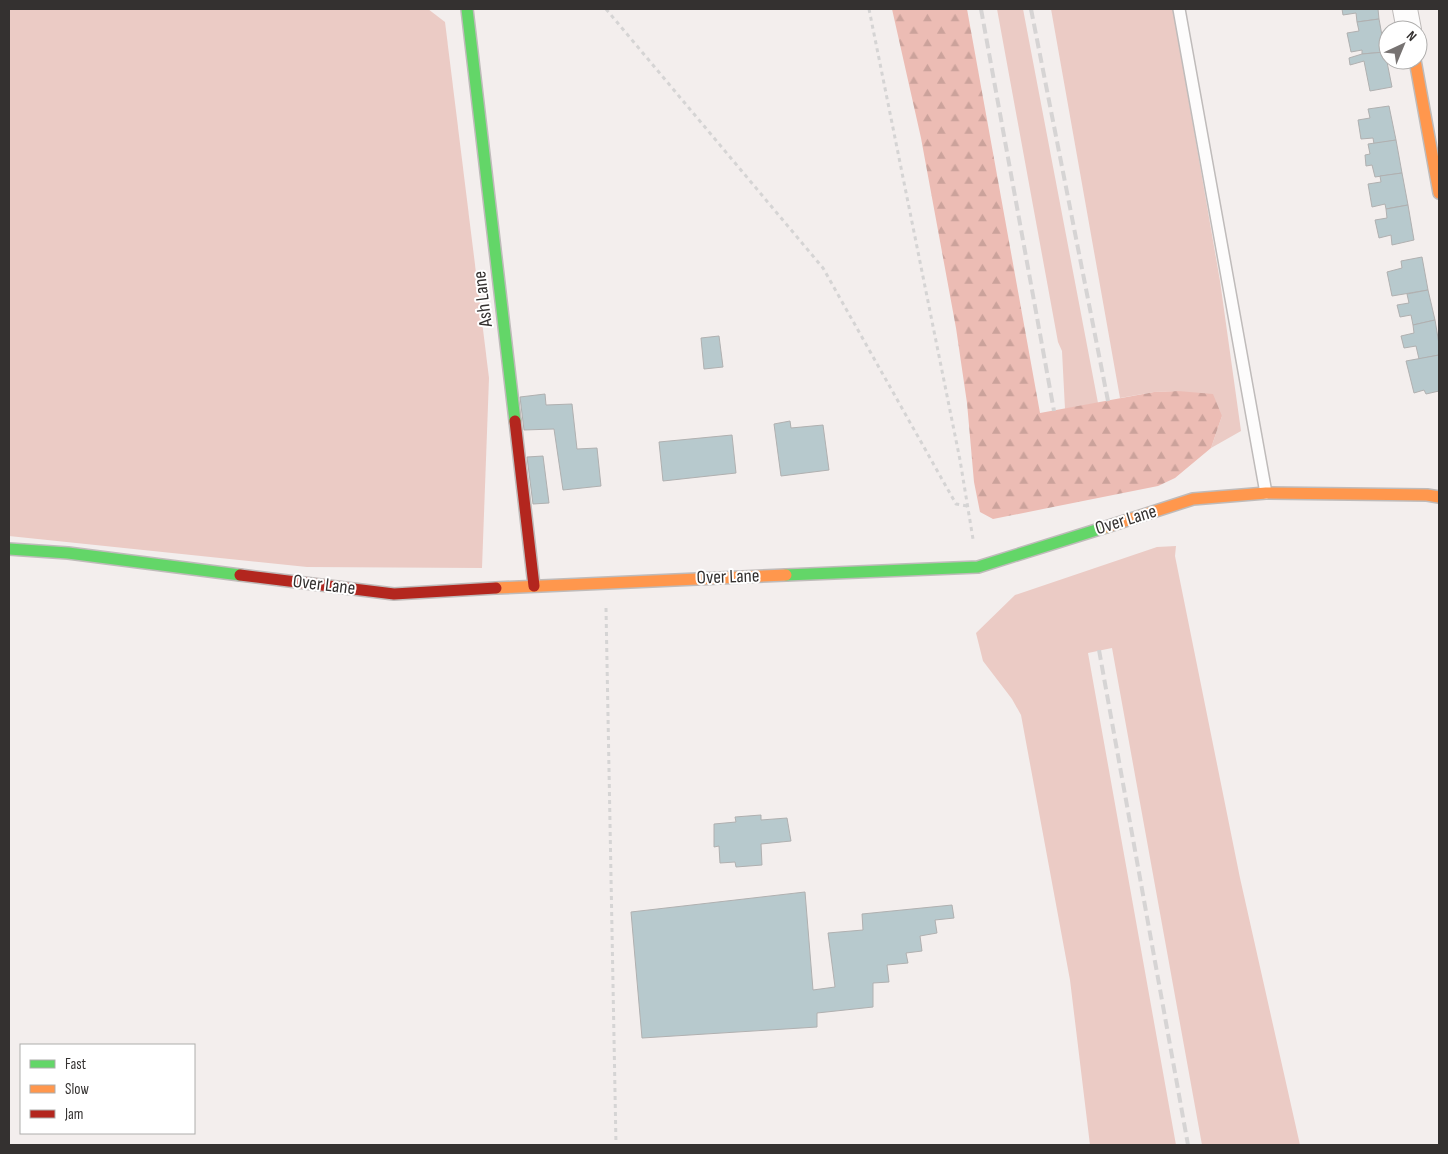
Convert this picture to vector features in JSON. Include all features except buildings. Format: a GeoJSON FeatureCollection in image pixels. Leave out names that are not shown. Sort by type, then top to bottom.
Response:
{"type":"FeatureCollection","features":[{"type":"Feature","properties":{"kind":"street","name":"Ash Lane"},"geometry":{"type":"LineString","coordinates":[[467,9],[534,586]]}},
{"type":"Feature","properties":{"kind":"street"},"geometry":{"type":"LineString","coordinates":[[1417,70],[1439,193]]}},
{"type":"Feature","properties":{"kind":"street","name":"Over Lane"},"geometry":{"type":"LineString","coordinates":[[9,549],[68,553],[394,594],[605,582],[978,567],[1194,499],[1266,493],[1428,495],[1439,497]]}},
{"type":"Feature","properties":{"kind":"lane"},"geometry":{"type":"LineString","coordinates":[[1179,9],[1266,493]]}},
{"type":"Feature","properties":{"kind":"path"},"geometry":{"type":"LineString","coordinates":[[606,9],[823,268],[956,504],[967,506]]}},
{"type":"Feature","properties":{"kind":"path"},"geometry":{"type":"LineString","coordinates":[[869,9],[960,460],[978,567]]}},
{"type":"Feature","properties":{"kind":"path"},"geometry":{"type":"LineString","coordinates":[[605,582],[616,1145]]}},
{"type":"Feature","properties":{"kind":"shaded area"},"geometry":{"type":"Polygon","coordinates":[[[9,9],[428,9],[445,22],[489,378],[482,568],[307,567],[9,536],[9,9]]]}},
{"type":"Feature","properties":{"kind":"shaded area"},"geometry":{"type":"Polygon","coordinates":[[[997,9],[1023,9],[1098,403],[1065,409],[1062,351],[1058,342],[997,9]]]}},
{"type":"Feature","properties":{"kind":"shaded area"},"geometry":{"type":"Polygon","coordinates":[[[1051,9],[1173,9],[1220,281],[1241,431],[1211,448],[1222,416],[1178,391],[1154,392],[1120,398],[1051,9]]]}},
{"type":"Feature","properties":{"kind":"shaded area"},"geometry":{"type":"Polygon","coordinates":[[[1176,546],[1175,556],[1240,878],[1300,1145],[1202,1145],[1112,648],[1088,653],[1176,1145],[1090,1145],[1070,980],[1021,715],[1012,699],[983,661],[976,633],[1015,595],[1157,547],[1176,546]]]}},
{"type":"Feature","properties":{"kind":"green space"},"geometry":{"type":"Polygon","coordinates":[[[892,9],[967,9],[1040,413],[1154,392],[1178,391],[1213,394],[1222,416],[1211,448],[1175,478],[1158,486],[993,519],[980,512],[974,482],[967,403],[956,328],[921,138],[892,9]]]}},
{"type":"Feature","properties":{"kind":"railway"},"geometry":{"type":"LineString","coordinates":[[981,9],[1054,411]]}},
{"type":"Feature","properties":{"kind":"railway"},"geometry":{"type":"LineString","coordinates":[[1031,9],[1108,401]]}},
{"type":"Feature","properties":{"kind":"railway"},"geometry":{"type":"LineString","coordinates":[[1099,650],[1188,1145]]}},
{"type":"Feature","properties":{"kind":"traffic: fast"},"geometry":{"type":"LineString","coordinates":[[467,9],[515,421]]}},
{"type":"Feature","properties":{"kind":"traffic: fast"},"geometry":{"type":"LineString","coordinates":[[786,575],[978,567],[1106,527]]}},
{"type":"Feature","properties":{"kind":"traffic: fast"},"geometry":{"type":"LineString","coordinates":[[9,549],[68,553],[240,575]]}},
{"type":"Feature","properties":{"kind":"traffic: slow"},"geometry":{"type":"LineString","coordinates":[[1417,70],[1439,193]]}},
{"type":"Feature","properties":{"kind":"traffic: slow"},"geometry":{"type":"LineString","coordinates":[[1106,527],[1193,499],[1266,493],[1427,495],[1439,497]]}},
{"type":"Feature","properties":{"kind":"traffic: slow"},"geometry":{"type":"LineString","coordinates":[[496,588],[786,575]]}},
{"type":"Feature","properties":{"kind":"traffic: jam"},"geometry":{"type":"LineString","coordinates":[[515,421],[534,586]]}},
{"type":"Feature","properties":{"kind":"traffic: jam"},"geometry":{"type":"LineString","coordinates":[[240,575],[394,594],[496,588]]}}]}
